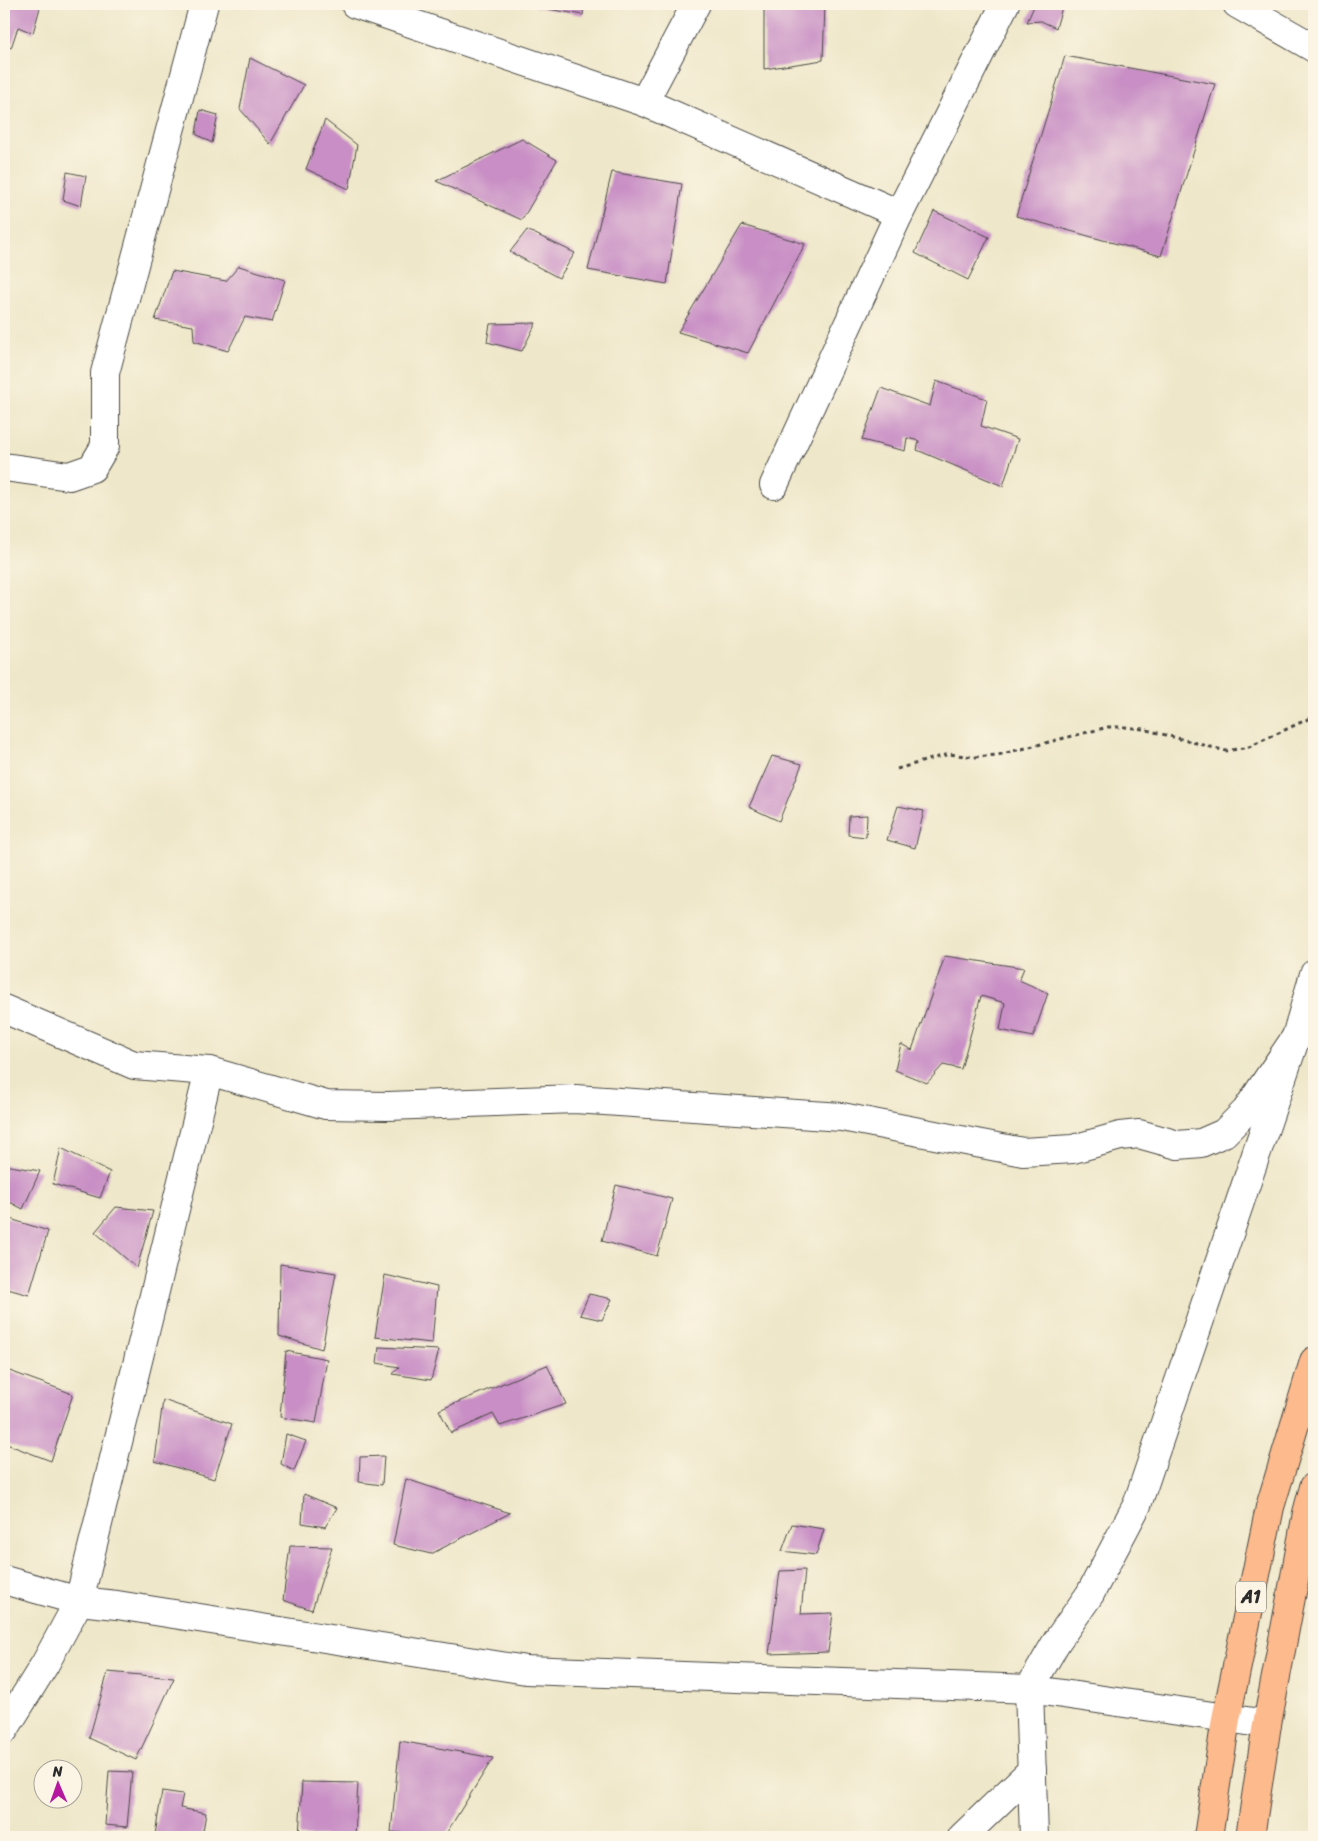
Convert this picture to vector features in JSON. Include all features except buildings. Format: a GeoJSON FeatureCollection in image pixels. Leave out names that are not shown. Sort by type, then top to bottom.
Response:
{"type":"FeatureCollection","features":[{"type":"Feature","properties":{"kind":"highway","name":"A1"},"geometry":{"type":"LineString","coordinates":[[1208,1837],[1226,1719],[1270,1507],[1314,1360]]}},
{"type":"Feature","properties":{"kind":"highway","name":"A1"},"geometry":{"type":"LineString","coordinates":[[1250,1837],[1267,1724],[1307,1513],[1314,1487]]}},
{"type":"Feature","properties":{"kind":"street"},"geometry":{"type":"LineString","coordinates":[[4,467],[69,476],[92,468],[105,446],[105,373],[204,4]]}},
{"type":"Feature","properties":{"kind":"street"},"geometry":{"type":"LineString","coordinates":[[355,4],[644,102],[899,214]]}},
{"type":"Feature","properties":{"kind":"street"},"geometry":{"type":"LineString","coordinates":[[644,102],[696,4]]}},
{"type":"Feature","properties":{"kind":"street"},"geometry":{"type":"LineString","coordinates":[[774,486],[899,214],[1005,4]]}},
{"type":"Feature","properties":{"kind":"street"},"geometry":{"type":"LineString","coordinates":[[1237,4],[1314,48]]}},
{"type":"Feature","properties":{"kind":"street"},"geometry":{"type":"LineString","coordinates":[[1034,1837],[1029,1689],[1057,1641],[1090,1594],[1138,1505],[1305,1029],[1314,974]]}},
{"type":"Feature","properties":{"kind":"street"},"geometry":{"type":"LineString","coordinates":[[4,1009],[134,1065],[209,1071],[326,1105],[388,1106],[575,1099],[813,1115],[842,1117],[1023,1152],[1073,1149],[1120,1136],[1139,1134],[1178,1145],[1201,1143],[1224,1133],[1246,1112],[1305,1029]]}},
{"type":"Feature","properties":{"kind":"street"},"geometry":{"type":"LineString","coordinates":[[4,1730],[45,1664],[79,1601],[209,1071]]}},
{"type":"Feature","properties":{"kind":"street"},"geometry":{"type":"LineString","coordinates":[[4,1580],[79,1601],[127,1606],[526,1670],[1029,1689],[1267,1724]]}},
{"type":"Feature","properties":{"kind":"street"},"geometry":{"type":"LineString","coordinates":[[962,1837],[1032,1770]]}},
{"type":"Feature","properties":{"kind":"path"},"geometry":{"type":"LineString","coordinates":[[897,769],[949,754],[974,757],[998,756],[1108,727],[1143,729],[1226,751],[1249,747],[1314,717]]}}]}
